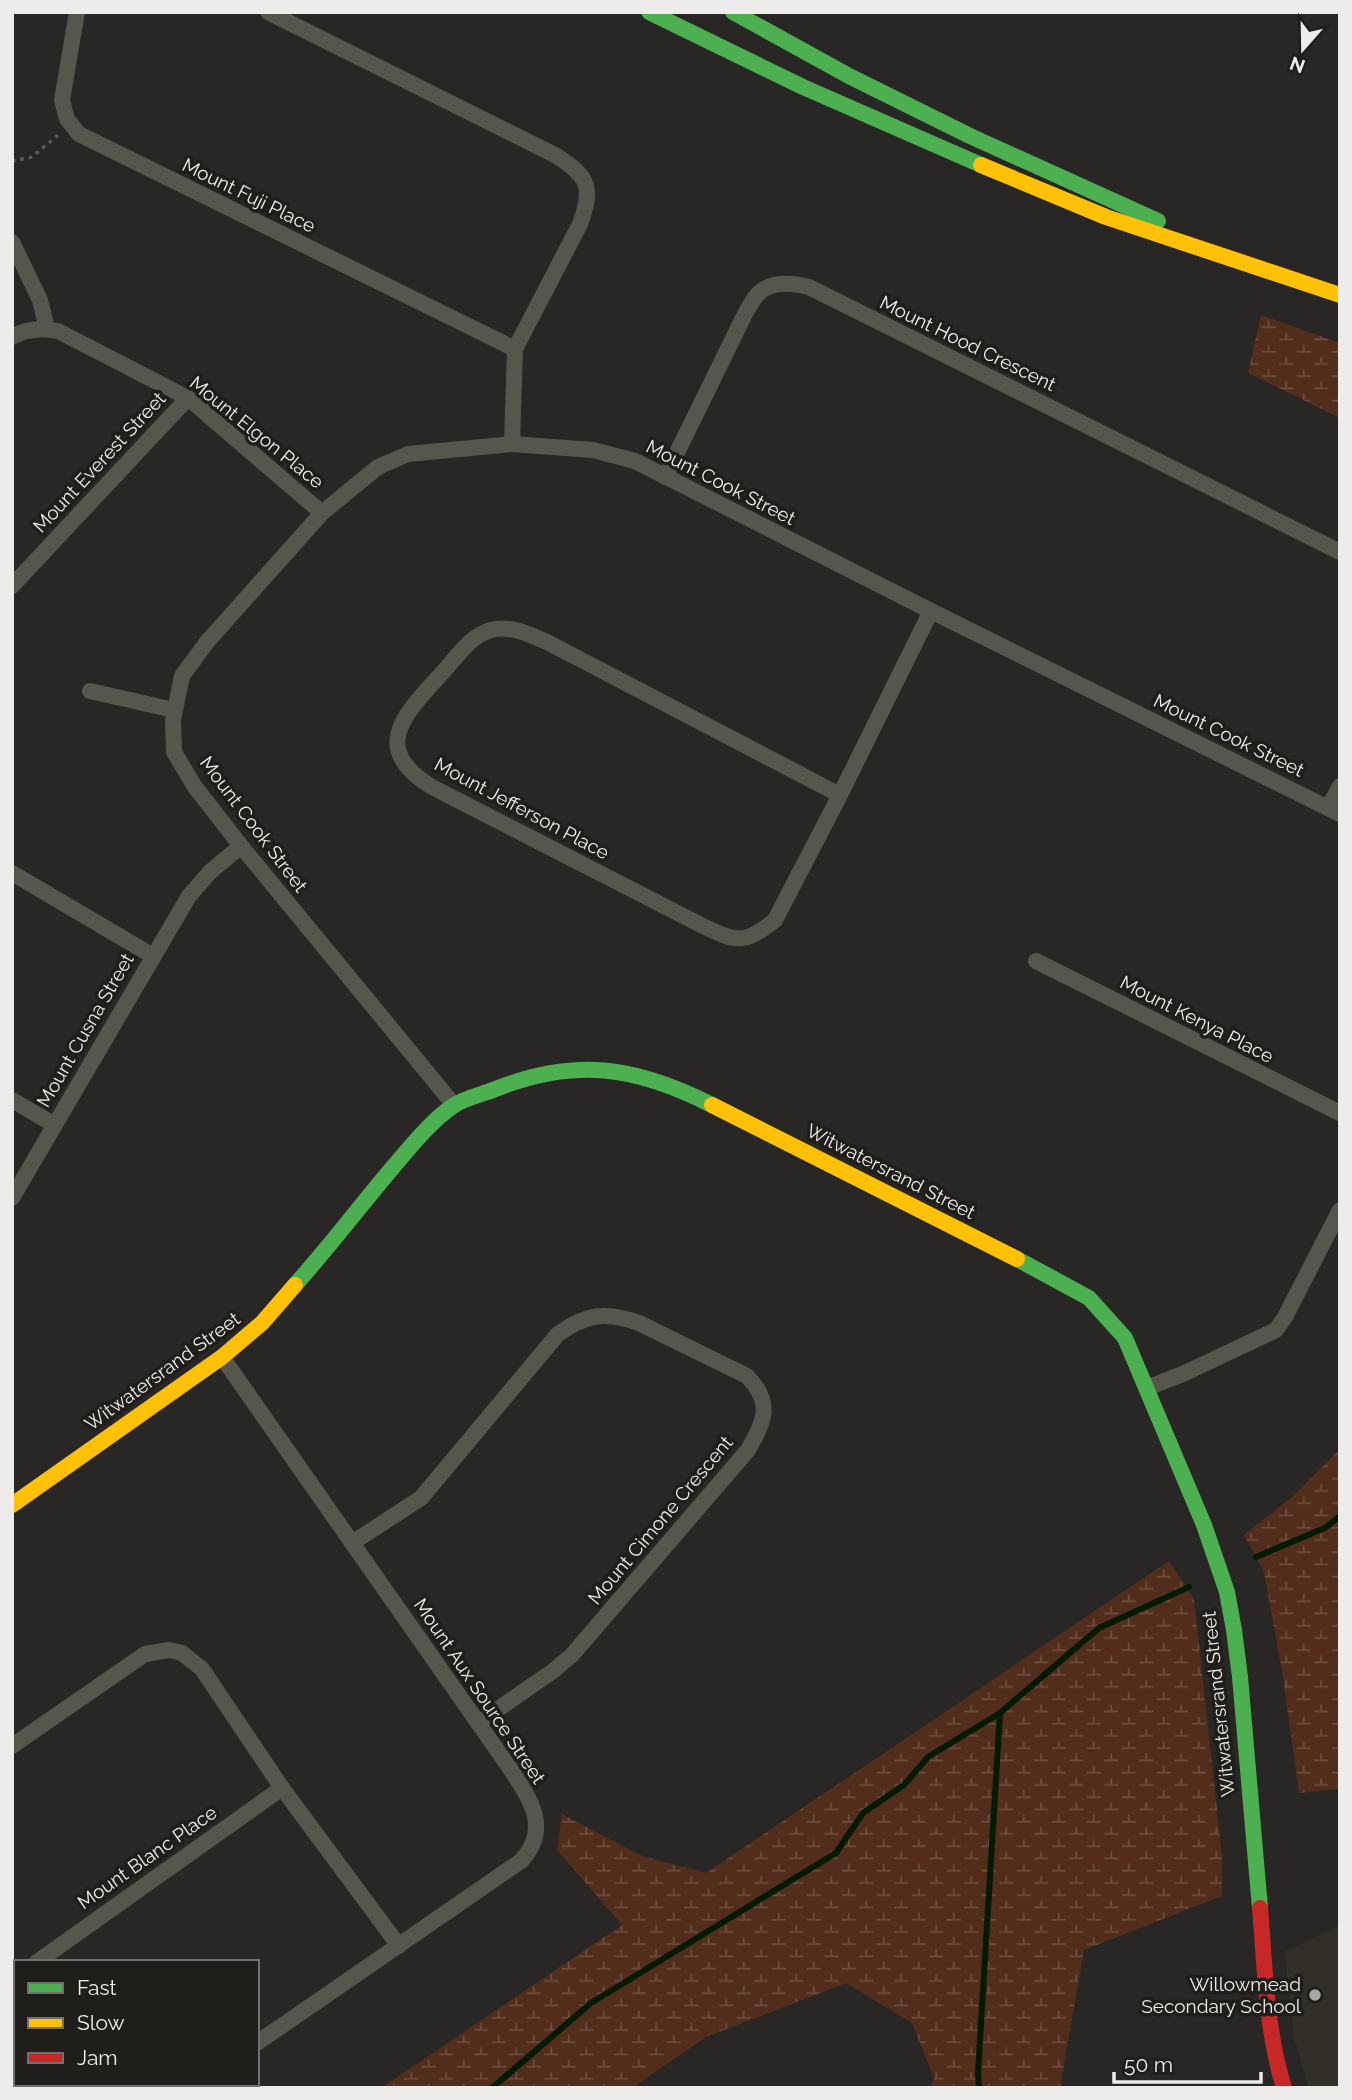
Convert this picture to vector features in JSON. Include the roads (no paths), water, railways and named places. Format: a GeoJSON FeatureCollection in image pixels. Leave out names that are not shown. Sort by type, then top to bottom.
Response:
{"type":"FeatureCollection","features":[{"type":"Feature","properties":{"kind":"street","name":"Mount Fuji Place"},"geometry":{"type":"LineString","coordinates":[[77,12],[62,100],[67,119],[79,134],[515,349]]}},
{"type":"Feature","properties":{"kind":"street"},"geometry":{"type":"LineString","coordinates":[[268,12],[555,155],[576,168],[585,180],[586,207],[580,223],[515,349],[512,444]]}},
{"type":"Feature","properties":{"kind":"street"},"geometry":{"type":"LineString","coordinates":[[649,12],[803,87],[1029,186],[1105,217],[1340,295]]}},
{"type":"Feature","properties":{"kind":"street"},"geometry":{"type":"LineString","coordinates":[[733,12],[849,76],[970,136],[1263,269]]}},
{"type":"Feature","properties":{"kind":"street"},"geometry":{"type":"LineString","coordinates":[[12,242],[40,300],[47,329],[26,331],[12,337]]}},
{"type":"Feature","properties":{"kind":"street","name":"Mount Hood Crescent"},"geometry":{"type":"LineString","coordinates":[[665,477],[746,312],[760,291],[777,284],[792,283],[809,287],[1340,552]]}},
{"type":"Feature","properties":{"kind":"street","name":"Mount Elgon Place"},"geometry":{"type":"LineString","coordinates":[[47,329],[58,331],[188,398],[321,513]]}},
{"type":"Feature","properties":{"kind":"street","name":"Mount Everest Street"},"geometry":{"type":"LineString","coordinates":[[12,586],[188,398]]}},
{"type":"Feature","properties":{"kind":"street","name":"Mount Cook Street"},"geometry":{"type":"LineString","coordinates":[[454,1105],[241,846],[195,787],[174,752],[174,710],[182,677],[207,642],[321,513],[378,467],[408,454],[512,444],[593,450],[635,461],[1334,811]]}},
{"type":"Feature","properties":{"kind":"street","name":"Mount Jefferson Place"},"geometry":{"type":"LineString","coordinates":[[840,795],[547,642],[519,630],[489,630],[468,645],[407,713],[399,731],[400,753],[415,776],[466,805],[730,939],[751,936],[775,920],[840,795],[931,611]]}},
{"type":"Feature","properties":{"kind":"street"},"geometry":{"type":"LineString","coordinates":[[90,691],[174,710]]}},
{"type":"Feature","properties":{"kind":"street"},"geometry":{"type":"LineString","coordinates":[[1334,811],[1340,786]]}},
{"type":"Feature","properties":{"kind":"street","name":"Mount Cusna Street"},"geometry":{"type":"LineString","coordinates":[[12,1198],[189,896],[210,872],[241,846]]}},
{"type":"Feature","properties":{"kind":"street","name":"Mount Cusna Street"},"geometry":{"type":"LineString","coordinates":[[12,873],[153,956]]}},
{"type":"Feature","properties":{"kind":"street","name":"Mount Kenya Place"},"geometry":{"type":"LineString","coordinates":[[1036,961],[1340,1114]]}},
{"type":"Feature","properties":{"kind":"street","name":"Witwatersrand Street"},"geometry":{"type":"LineString","coordinates":[[12,1506],[222,1357],[262,1323],[416,1140],[454,1105],[517,1080],[552,1071],[586,1069],[626,1073],[657,1080],[703,1100],[967,1232],[1079,1292],[1089,1298],[1125,1338],[1204,1525],[1227,1592],[1234,1630],[1270,2028],[1284,2088]]}},
{"type":"Feature","properties":{"kind":"street"},"geometry":{"type":"LineString","coordinates":[[12,1100],[55,1125]]}},
{"type":"Feature","properties":{"kind":"street"},"geometry":{"type":"LineString","coordinates":[[1147,1388],[1276,1330],[1340,1210]]}},
{"type":"Feature","properties":{"kind":"street","name":"Mount Cimone Crescent"},"geometry":{"type":"LineString","coordinates":[[352,1543],[421,1498],[558,1334],[590,1317],[620,1316],[639,1323],[747,1376],[757,1386],[764,1399],[765,1412],[763,1424],[748,1450],[572,1655],[478,1723]]}},
{"type":"Feature","properties":{"kind":"street","name":"Mount Aux Source Street"},"geometry":{"type":"LineString","coordinates":[[222,1357],[527,1793],[537,1820],[533,1846],[521,1861],[259,2042]]}},
{"type":"Feature","properties":{"kind":"street"},"geometry":{"type":"LineString","coordinates":[[12,1746],[145,1654],[169,1650],[181,1653],[202,1669],[282,1788],[399,1946]]}},
{"type":"Feature","properties":{"kind":"street","name":"Mount Blanc Place"},"geometry":{"type":"LineString","coordinates":[[40,1960],[282,1788]]}},
{"type":"Feature","properties":{"kind":"waterway"},"geometry":{"type":"LineString","coordinates":[[1256,1557],[1325,1528],[1340,1516]]}},
{"type":"Feature","properties":{"kind":"waterway"},"geometry":{"type":"LineString","coordinates":[[979,2088],[1000,1713],[1099,1628],[1189,1587]]}},
{"type":"Feature","properties":{"kind":"waterway"},"geometry":{"type":"LineString","coordinates":[[492,2088],[591,2003],[836,1853],[863,1813],[904,1785],[928,1757],[1000,1713]]}},
{"type":"Feature","properties":{"kind":"place","name":"Willowmead Secondary School"},"geometry":{"type":"Point","coordinates":[1315,1995]}}]}
